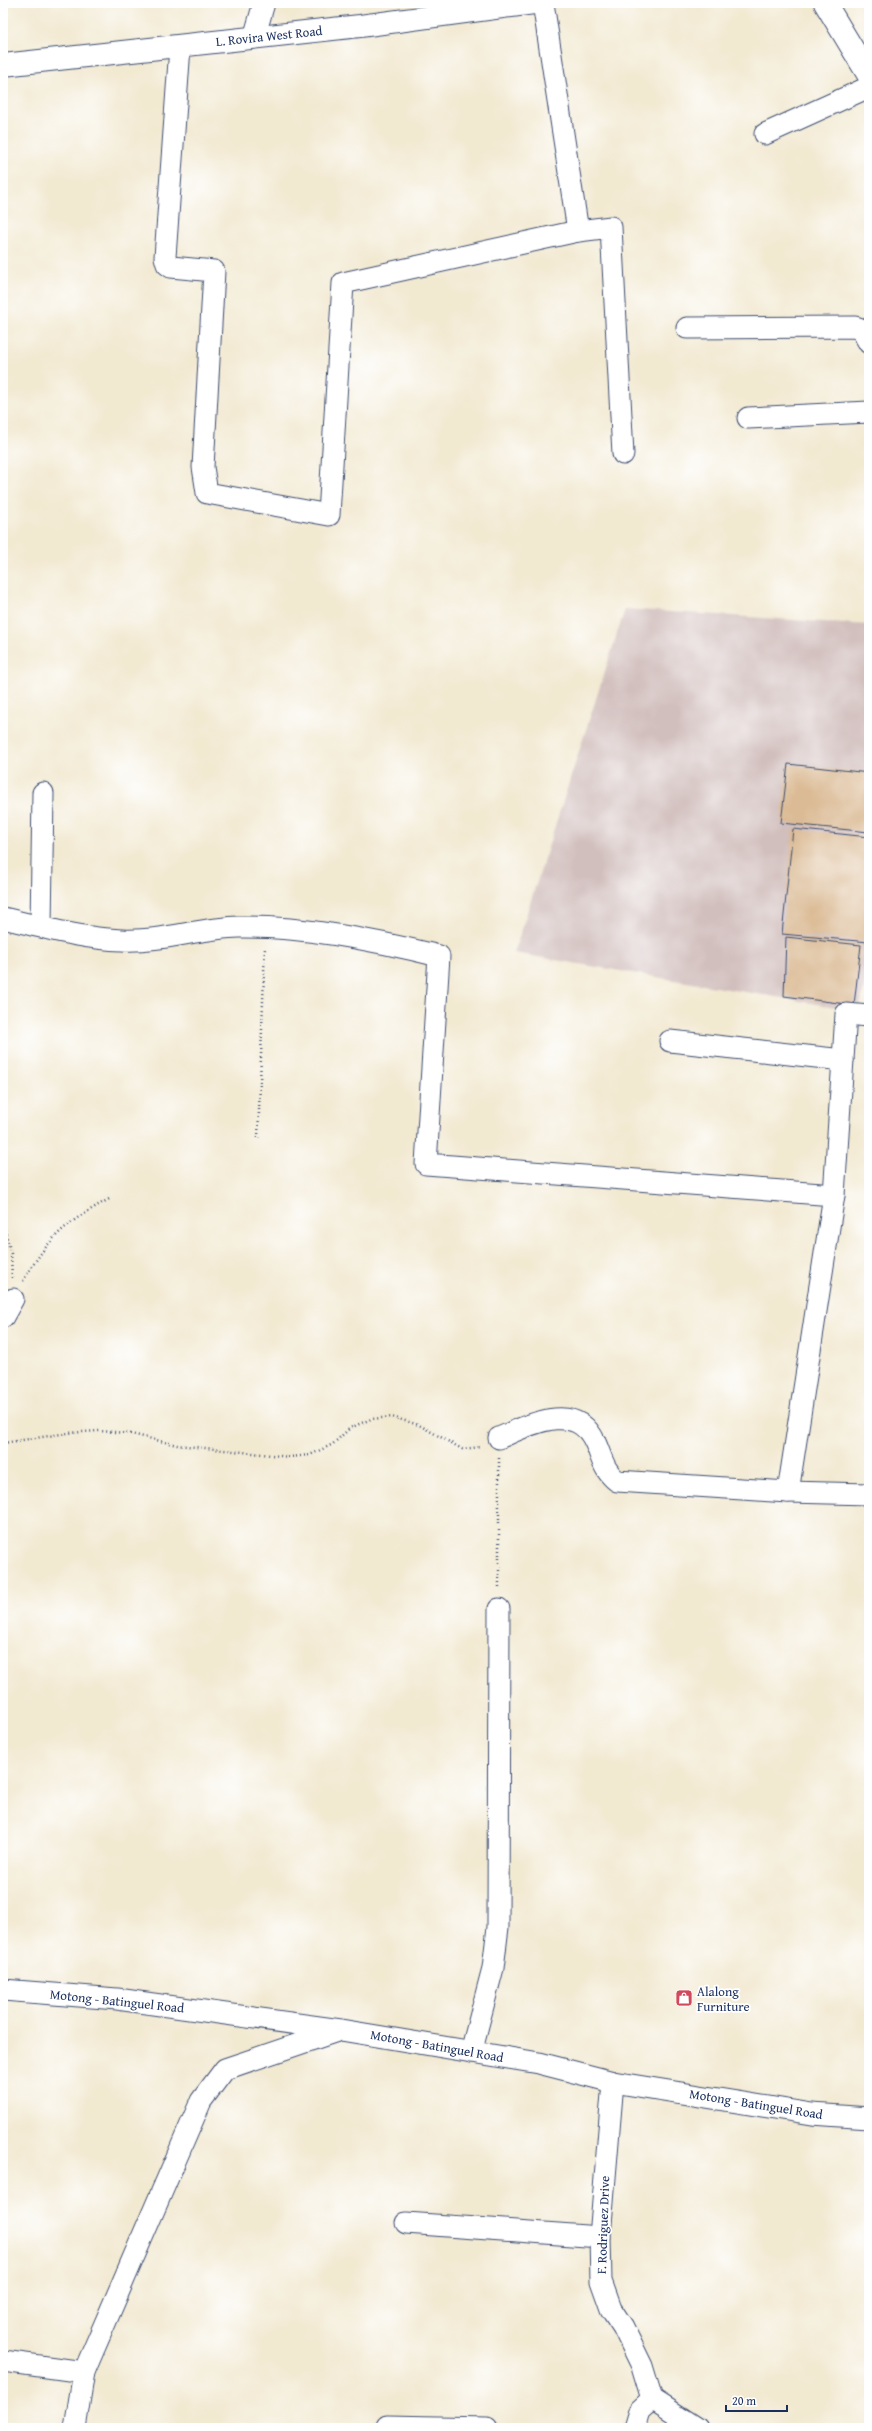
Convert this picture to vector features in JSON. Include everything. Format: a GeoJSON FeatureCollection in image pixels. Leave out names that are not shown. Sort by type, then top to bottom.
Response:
{"type":"FeatureCollection","features":[{"type":"Feature","properties":{"kind":"main road","name":"L. Rovira West Road"},"geometry":{"type":"LineString","coordinates":[[3,65],[180,47],[534,3]]}},
{"type":"Feature","properties":{"kind":"main road"},"geometry":{"type":"LineString","coordinates":[[825,3],[869,76]]}},
{"type":"Feature","properties":{"kind":"street"},"geometry":{"type":"LineString","coordinates":[[254,38],[264,3]]}},
{"type":"Feature","properties":{"kind":"street"},"geometry":{"type":"LineString","coordinates":[[544,3],[578,231]]}},
{"type":"Feature","properties":{"kind":"street"},"geometry":{"type":"LineString","coordinates":[[180,47],[166,257],[167,264],[171,267],[214,271],[203,467],[207,493],[329,515],[343,283],[578,231],[611,227],[623,454]]}},
{"type":"Feature","properties":{"kind":"street"},"geometry":{"type":"LineString","coordinates":[[765,134],[869,86]]}},
{"type":"Feature","properties":{"kind":"street"},"geometry":{"type":"LineString","coordinates":[[687,328],[855,327],[861,329],[869,342]]}},
{"type":"Feature","properties":{"kind":"street"},"geometry":{"type":"LineString","coordinates":[[748,418],[869,412]]}},
{"type":"Feature","properties":{"kind":"street"},"geometry":{"type":"LineString","coordinates":[[40,926],[43,793]]}},
{"type":"Feature","properties":{"kind":"street"},"geometry":{"type":"LineString","coordinates":[[3,918],[94,938],[122,940],[155,940],[213,929],[265,928],[387,944],[439,956],[426,1164],[834,1195]]}},
{"type":"Feature","properties":{"kind":"street"},"geometry":{"type":"LineString","coordinates":[[788,1492],[834,1195],[846,1014],[869,1016]]}},
{"type":"Feature","properties":{"kind":"street"},"geometry":{"type":"LineString","coordinates":[[670,1041],[844,1060]]}},
{"type":"Feature","properties":{"kind":"street"},"geometry":{"type":"LineString","coordinates":[[3,1318],[13,1299]]}},
{"type":"Feature","properties":{"kind":"street"},"geometry":{"type":"LineString","coordinates":[[499,1438],[551,1417],[568,1419],[586,1427],[595,1441],[608,1474],[617,1481],[788,1492],[869,1494]]}},
{"type":"Feature","properties":{"kind":"street"},"geometry":{"type":"LineString","coordinates":[[471,2052],[493,1968],[498,1927],[499,1609]]}},
{"type":"Feature","properties":{"kind":"street","name":"Motong - Batinguel Road"},"geometry":{"type":"LineString","coordinates":[[3,1990],[117,1999],[341,2030],[539,2063],[613,2082],[812,2114],[869,2118]]}},
{"type":"Feature","properties":{"kind":"street"},"geometry":{"type":"LineString","coordinates":[[75,2428],[84,2372],[201,2101],[225,2070],[341,2030]]}},
{"type":"Feature","properties":{"kind":"street","name":"F. Rodriguez Drive"},"geometry":{"type":"LineString","coordinates":[[613,2082],[600,2236],[601,2281],[611,2309],[623,2327],[642,2366],[652,2399]]}},
{"type":"Feature","properties":{"kind":"street"},"geometry":{"type":"LineString","coordinates":[[406,2223],[600,2236]]}},
{"type":"Feature","properties":{"kind":"street"},"geometry":{"type":"LineString","coordinates":[[3,2361],[84,2372]]}},
{"type":"Feature","properties":{"kind":"street"},"geometry":{"type":"LineString","coordinates":[[634,2428],[639,2411],[652,2399],[697,2428]]}},
{"type":"Feature","properties":{"kind":"street"},"geometry":{"type":"LineString","coordinates":[[387,2426],[487,2428]]}},
{"type":"Feature","properties":{"kind":"path"},"geometry":{"type":"LineString","coordinates":[[258,1138],[265,928]]}},
{"type":"Feature","properties":{"kind":"path"},"geometry":{"type":"LineString","coordinates":[[13,1299],[39,1255],[56,1234],[82,1214],[111,1198]]}},
{"type":"Feature","properties":{"kind":"path"},"geometry":{"type":"LineString","coordinates":[[3,1222],[10,1254],[13,1299]]}},
{"type":"Feature","properties":{"kind":"path"},"geometry":{"type":"LineString","coordinates":[[3,1443],[68,1433],[100,1431],[128,1433],[177,1445],[290,1457],[310,1455],[333,1444],[350,1428],[371,1419],[392,1417],[419,1425],[462,1449],[473,1449],[486,1445],[499,1438],[499,1609]]}},
{"type":"Feature","properties":{"kind":"path"},"geometry":{"type":"LineString","coordinates":[[869,2045],[869,2091]]}},
{"type":"Feature","properties":{"kind":"shaded area"},"geometry":{"type":"Polygon","coordinates":[[[625,609],[869,625],[869,966],[859,1011],[514,953],[625,609]]]}},
{"type":"Feature","properties":{"kind":"building"},"geometry":{"type":"Polygon","coordinates":[[[788,764],[869,773],[869,832],[781,823],[788,764]]]}},
{"type":"Feature","properties":{"kind":"building"},"geometry":{"type":"Polygon","coordinates":[[[793,829],[869,837],[869,942],[782,934],[793,829]]]}},
{"type":"Feature","properties":{"kind":"building"},"geometry":{"type":"Polygon","coordinates":[[[786,937],[861,945],[854,1005],[784,996],[786,937]]]}},
{"type":"Feature","properties":{"kind":"place","name":"Alalong Furniture"},"geometry":{"type":"Point","coordinates":[684,1998]}}]}
